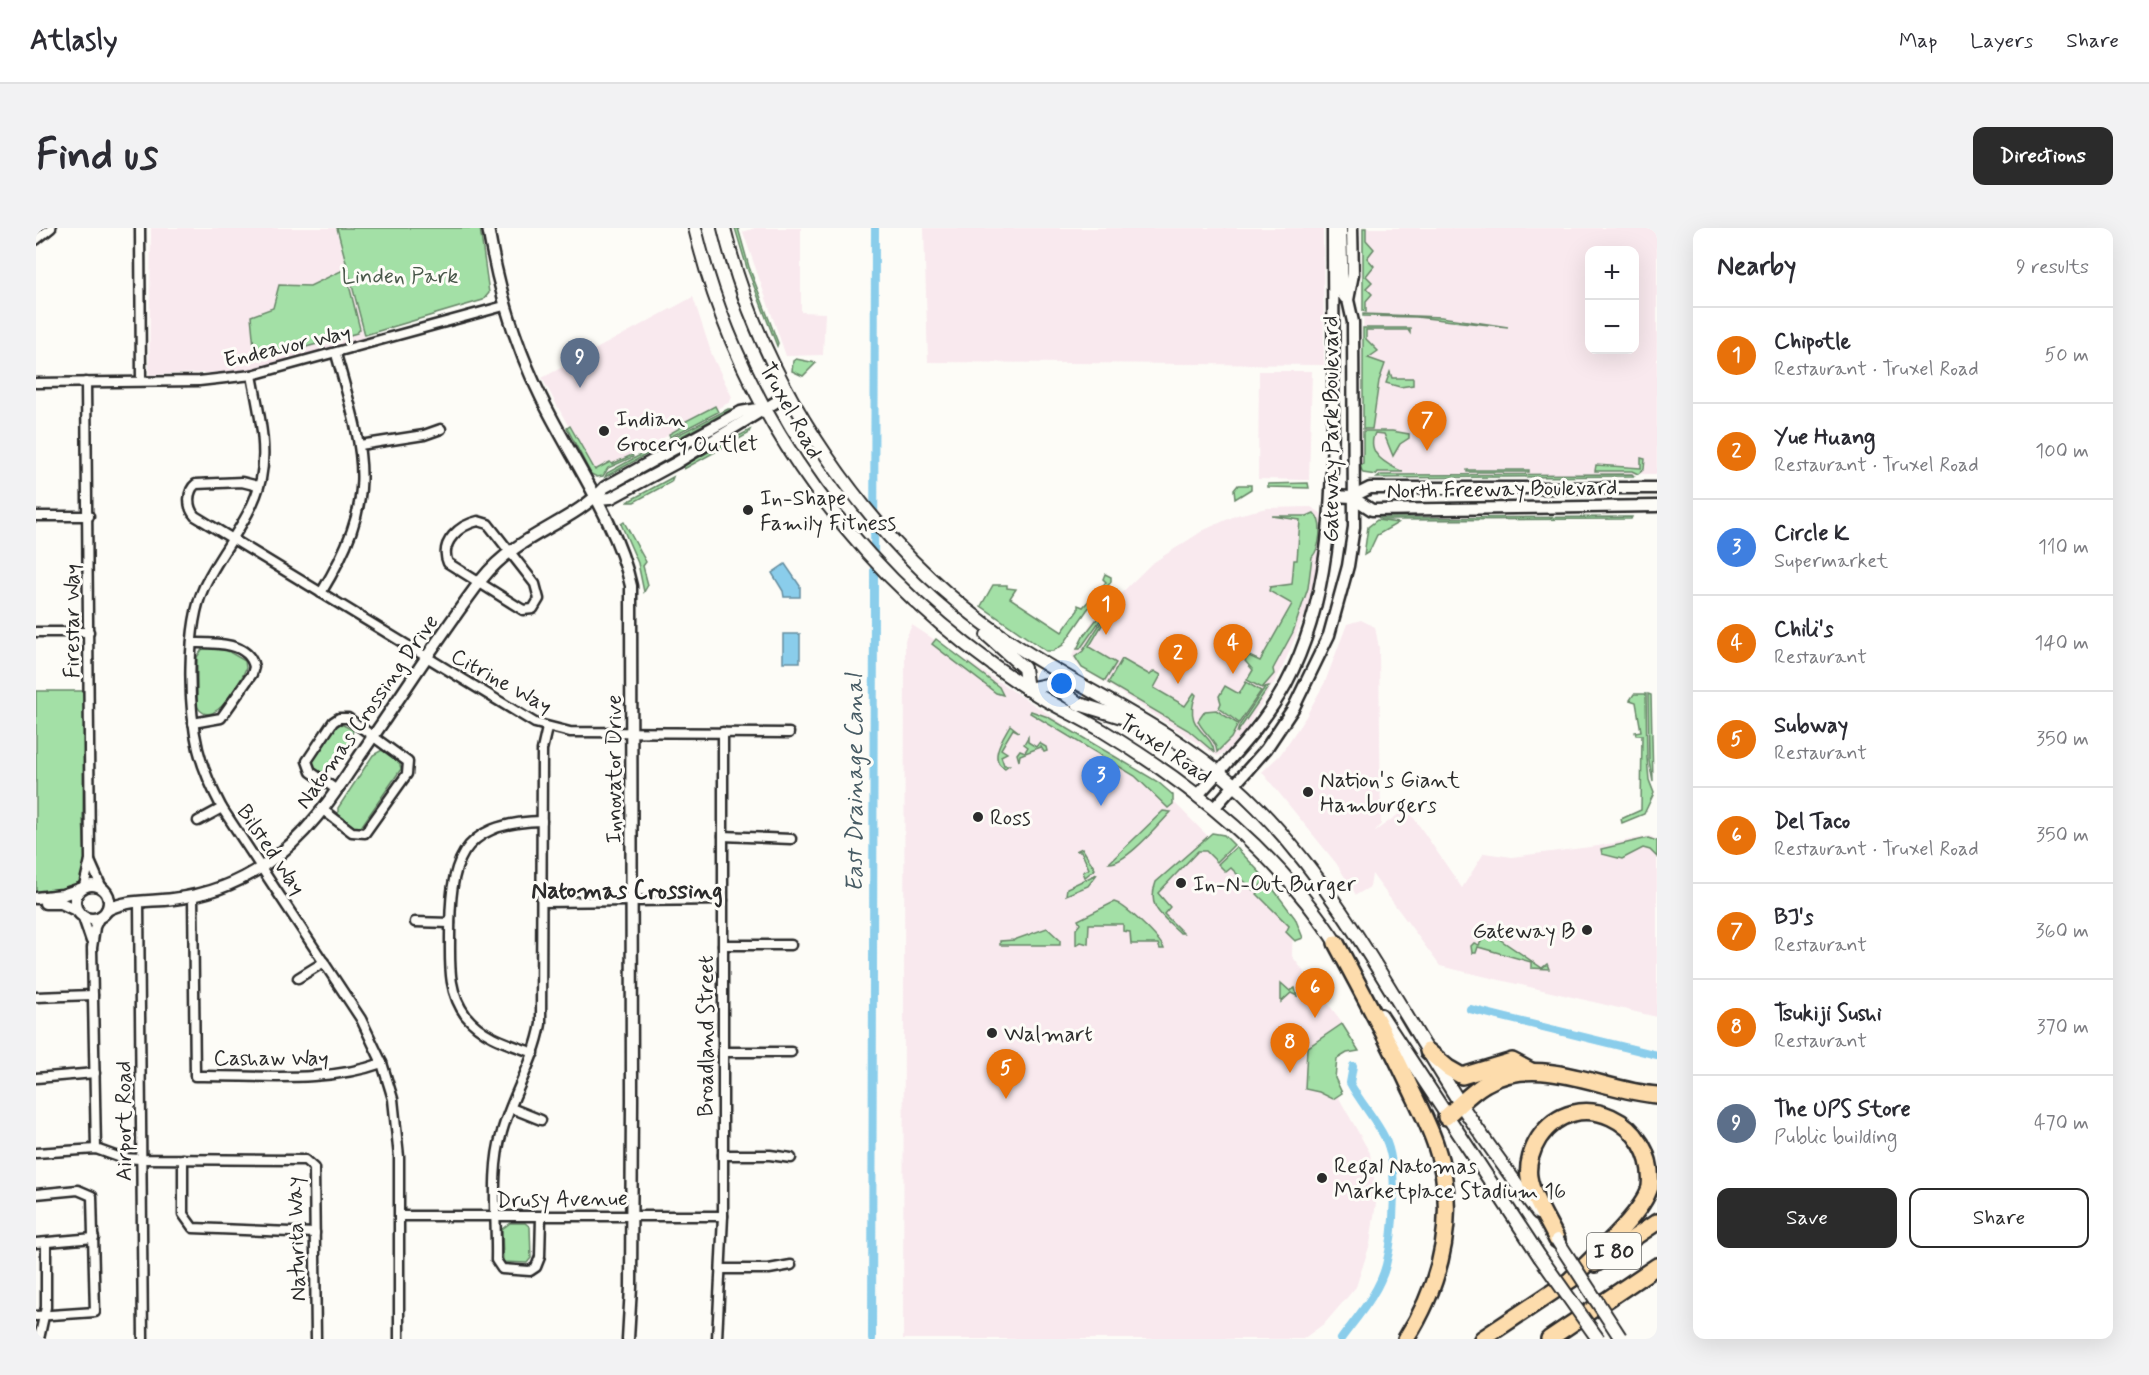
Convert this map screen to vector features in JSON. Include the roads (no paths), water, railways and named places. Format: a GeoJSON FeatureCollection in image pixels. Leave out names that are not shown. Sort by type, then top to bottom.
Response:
{"type":"FeatureCollection","features":[{"type":"Feature","properties":{"kind":"highway"},"geometry":{"type":"LineString","coordinates":[[1336,943],[1391,1045],[1436,1144],[1444,1180],[1447,1216],[1443,1253],[1433,1288],[1406,1339]]}},
{"type":"Feature","properties":{"kind":"highway"},"geometry":{"type":"LineString","coordinates":[[1428,1051],[1448,1068],[1462,1076],[1512,1061],[1530,1071]]}},
{"type":"Feature","properties":{"kind":"highway"},"geometry":{"type":"LineString","coordinates":[[1446,1117],[1485,1084],[1507,1075],[1530,1071],[1554,1073],[1657,1095]]}},
{"type":"Feature","properties":{"kind":"highway"},"geometry":{"type":"LineString","coordinates":[[1557,1240],[1529,1180],[1530,1159],[1536,1143],[1549,1126],[1567,1114],[1592,1110],[1616,1115],[1637,1130],[1648,1147],[1653,1163],[1650,1188],[1638,1210],[1570,1280]]}},
{"type":"Feature","properties":{"kind":"highway","name":"I 80"},"geometry":{"type":"LineString","coordinates":[[1482,1339],[1657,1222]]}},
{"type":"Feature","properties":{"kind":"highway","name":"I 80"},"geometry":{"type":"LineString","coordinates":[[1549,1339],[1657,1266]]}},
{"type":"Feature","properties":{"kind":"highway"},"geometry":{"type":"LineString","coordinates":[[1565,1339],[1628,1286]]}},
{"type":"Feature","properties":{"kind":"main road","name":"Truxel Road"},"geometry":{"type":"LineString","coordinates":[[695,228],[721,316],[763,408],[795,462],[852,538],[920,607],[970,649],[1027,689],[1102,730],[1199,794],[1278,869],[1336,943],[1446,1117],[1598,1339]]}},
{"type":"Feature","properties":{"kind":"main road","name":"Truxel Road"},"geometry":{"type":"LineString","coordinates":[[724,228],[732,263],[753,321],[789,394],[854,493],[906,554],[1003,637],[1057,672],[1129,710],[1200,757],[1219,771],[1260,810],[1323,885],[1461,1104],[1557,1240],[1620,1338]]}},
{"type":"Feature","properties":{"kind":"main road"},"geometry":{"type":"LineString","coordinates":[[933,579],[939,592],[959,613],[1016,658],[1026,674],[1027,689],[1046,685],[1058,689],[1079,704],[1125,718],[1200,757]]}},
{"type":"Feature","properties":{"kind":"street"},"geometry":{"type":"LineString","coordinates":[[36,240],[51,228]]}},
{"type":"Feature","properties":{"kind":"street"},"geometry":{"type":"LineString","coordinates":[[140,228],[141,381]]}},
{"type":"Feature","properties":{"kind":"street","name":"Innovator Drive"},"geometry":{"type":"LineString","coordinates":[[488,228],[504,306],[541,398],[619,546],[631,586],[632,1215],[628,1339]]}},
{"type":"Feature","properties":{"kind":"street","name":"Gateway Park Boulevard"},"geometry":{"type":"LineString","coordinates":[[1199,794],[1258,727],[1286,684],[1313,613],[1326,561],[1332,496],[1333,228]]}},
{"type":"Feature","properties":{"kind":"street"},"geometry":{"type":"LineString","coordinates":[[1341,228],[1343,295],[1347,300]]}},
{"type":"Feature","properties":{"kind":"street","name":"Gateway Park Boulevard"},"geometry":{"type":"LineString","coordinates":[[1215,807],[1266,749],[1294,708],[1326,643],[1348,566],[1354,527],[1352,496],[1353,322],[1347,300],[1353,274],[1352,228]]}},
{"type":"Feature","properties":{"kind":"street","name":"Endeavor Way"},"geometry":{"type":"LineString","coordinates":[[36,383],[207,380],[252,375],[336,354],[504,306]]}},
{"type":"Feature","properties":{"kind":"street"},"geometry":{"type":"LineString","coordinates":[[321,593],[340,561],[355,526],[362,488],[360,445],[336,354]]}},
{"type":"Feature","properties":{"kind":"street","name":"Bilsted Way"},"geometry":{"type":"LineString","coordinates":[[252,375],[264,451],[258,486],[250,510],[201,594],[194,616],[192,643],[194,723],[204,771],[222,808],[361,1019],[382,1063],[393,1099],[397,1128],[400,1216],[399,1339]]}},
{"type":"Feature","properties":{"kind":"street","name":"Firestar Way"},"geometry":{"type":"LineString","coordinates":[[82,888],[90,860],[86,382]]}},
{"type":"Feature","properties":{"kind":"street","name":"Natomas Crossing Drive"},"geometry":{"type":"LineString","coordinates":[[103,913],[119,904],[194,896],[225,886],[261,868],[296,841],[322,810],[480,583],[510,551],[536,532],[594,499],[605,487],[741,412],[763,408],[789,394]]}},
{"type":"Feature","properties":{"kind":"street"},"geometry":{"type":"LineString","coordinates":[[360,445],[424,435],[441,429]]}},
{"type":"Feature","properties":{"kind":"street","name":"Citrine Way"},"geometry":{"type":"LineString","coordinates":[[258,486],[242,482],[200,483],[191,489],[191,512],[521,716],[547,728],[570,732],[789,732]]}},
{"type":"Feature","properties":{"kind":"street","name":"North Freeway Boulevard"},"geometry":{"type":"LineString","coordinates":[[1332,496],[1352,496],[1370,488],[1657,488]]}},
{"type":"Feature","properties":{"kind":"street","name":"North Freeway Boulevard"},"geometry":{"type":"LineString","coordinates":[[1352,496],[1372,510],[1657,506]]}},
{"type":"Feature","properties":{"kind":"street"},"geometry":{"type":"LineString","coordinates":[[36,516],[88,516]]}},
{"type":"Feature","properties":{"kind":"street"},"geometry":{"type":"LineString","coordinates":[[483,521],[510,551],[535,584],[539,599],[536,607],[523,610],[451,566],[446,558],[448,543],[457,530],[469,523],[483,521]]}},
{"type":"Feature","properties":{"kind":"street"},"geometry":{"type":"LineString","coordinates":[[36,632],[88,632]]}},
{"type":"Feature","properties":{"kind":"street"},"geometry":{"type":"LineString","coordinates":[[192,643],[227,644],[250,657],[254,667],[252,674],[221,718],[194,723]]}},
{"type":"Feature","properties":{"kind":"street"},"geometry":{"type":"LineString","coordinates":[[322,810],[357,834],[365,833],[407,774],[409,765],[405,757],[374,736],[343,717],[335,719],[308,757],[308,767],[337,790]]}},
{"type":"Feature","properties":{"kind":"street"},"geometry":{"type":"LineString","coordinates":[[541,1217],[540,1257],[536,1267],[530,1271],[502,1269],[496,1260],[498,1149],[511,1108],[534,1053],[541,1024],[542,750],[547,728]]}},
{"type":"Feature","properties":{"kind":"street","name":"Broadland Street"},"geometry":{"type":"LineString","coordinates":[[717,1339],[723,1216],[723,732]]}},
{"type":"Feature","properties":{"kind":"street"},"geometry":{"type":"LineString","coordinates":[[198,821],[222,808]]}},
{"type":"Feature","properties":{"kind":"street"},"geometry":{"type":"LineString","coordinates":[[534,1053],[486,1034],[461,1009],[455,997],[450,974],[451,882],[467,849],[476,840],[497,827],[518,822],[542,821]]}},
{"type":"Feature","properties":{"kind":"street"},"geometry":{"type":"LineString","coordinates":[[723,836],[791,839]]}},
{"type":"Feature","properties":{"kind":"street","name":"Firestar Way"},"geometry":{"type":"LineString","coordinates":[[90,860],[104,891]]}},
{"type":"Feature","properties":{"kind":"street"},"geometry":{"type":"LineString","coordinates":[[36,898],[62,895],[95,885],[104,891],[103,913],[95,927],[92,948],[96,1149],[36,1153]]}},
{"type":"Feature","properties":{"kind":"street"},"geometry":{"type":"LineString","coordinates":[[82,888],[75,900],[92,948]]}},
{"type":"Feature","properties":{"kind":"street","name":"Natomas Crossing Drive"},"geometry":{"type":"LineString","coordinates":[[104,891],[117,898],[142,902]]}},
{"type":"Feature","properties":{"kind":"street","name":"Cashaw Way"},"geometry":{"type":"LineString","coordinates":[[194,896],[195,1076],[333,1075],[362,1070],[382,1063]]}},
{"type":"Feature","properties":{"kind":"street"},"geometry":{"type":"LineString","coordinates":[[542,902],[723,900]]}},
{"type":"Feature","properties":{"kind":"street","name":"Airport Road"},"geometry":{"type":"LineString","coordinates":[[142,902],[143,1339]]}},
{"type":"Feature","properties":{"kind":"street"},"geometry":{"type":"LineString","coordinates":[[36,903],[61,903],[93,918],[103,913]]}},
{"type":"Feature","properties":{"kind":"street"},"geometry":{"type":"LineString","coordinates":[[415,922],[450,923]]}},
{"type":"Feature","properties":{"kind":"street"},"geometry":{"type":"LineString","coordinates":[[723,945],[791,945]]}},
{"type":"Feature","properties":{"kind":"street"},"geometry":{"type":"LineString","coordinates":[[298,978],[324,962]]}},
{"type":"Feature","properties":{"kind":"street"},"geometry":{"type":"LineString","coordinates":[[36,997],[93,995]]}},
{"type":"Feature","properties":{"kind":"street"},"geometry":{"type":"LineString","coordinates":[[723,1052],[791,1052]]}},
{"type":"Feature","properties":{"kind":"street"},"geometry":{"type":"LineString","coordinates":[[36,1078],[95,1073]]}},
{"type":"Feature","properties":{"kind":"street"},"geometry":{"type":"LineString","coordinates":[[511,1108],[541,1120]]}},
{"type":"Feature","properties":{"kind":"street","name":"Naturita Way"},"geometry":{"type":"LineString","coordinates":[[96,1149],[121,1158],[305,1160],[314,1168],[316,1339]]}},
{"type":"Feature","properties":{"kind":"street"},"geometry":{"type":"LineString","coordinates":[[723,1155],[770,1155],[791,1158]]}},
{"type":"Feature","properties":{"kind":"street"},"geometry":{"type":"LineString","coordinates":[[183,1159],[183,1214],[193,1228],[315,1233]]}},
{"type":"Feature","properties":{"kind":"street"},"geometry":{"type":"LineString","coordinates":[[36,1194],[78,1190],[92,1196],[94,1238],[95,1312],[41,1315]]}},
{"type":"Feature","properties":{"kind":"street","name":"Drusy Avenue"},"geometry":{"type":"LineString","coordinates":[[400,1216],[723,1216]]}},
{"type":"Feature","properties":{"kind":"street"},"geometry":{"type":"LineString","coordinates":[[36,1243],[94,1238]]}},
{"type":"Feature","properties":{"kind":"street"},"geometry":{"type":"LineString","coordinates":[[42,1338],[41,1315],[46,1243]]}},
{"type":"Feature","properties":{"kind":"street"},"geometry":{"type":"LineString","coordinates":[[722,1269],[769,1269],[791,1265]]}},
{"type":"Feature","properties":{"kind":"water"},"geometry":{"type":"Polygon","coordinates":[[[785,564],[800,586],[800,597],[784,597],[772,573],[785,564]]]}},
{"type":"Feature","properties":{"kind":"water"},"geometry":{"type":"Polygon","coordinates":[[[783,634],[800,634],[800,662],[783,662],[783,634]]]}},
{"type":"Feature","properties":{"kind":"waterway","name":"East Drainage Canal"},"geometry":{"type":"LineString","coordinates":[[872,1339],[875,228]]}},
{"type":"Feature","properties":{"kind":"waterway"},"geometry":{"type":"LineString","coordinates":[[1470,1009],[1657,1055]]}},
{"type":"Feature","properties":{"kind":"waterway"},"geometry":{"type":"LineString","coordinates":[[1341,1339],[1367,1304],[1383,1275],[1389,1252],[1394,1201],[1389,1150],[1381,1131],[1350,1083],[1353,1066]]}},
{"type":"Feature","properties":{"kind":"place","name":"The UPS Store"},"geometry":{"type":"Point","coordinates":[580,388]}},
{"type":"Feature","properties":{"kind":"place","name":"Indian Grocery Outlet"},"geometry":{"type":"Point","coordinates":[604,431]}},
{"type":"Feature","properties":{"kind":"place","name":"BJ's"},"geometry":{"type":"Point","coordinates":[1427,451]}},
{"type":"Feature","properties":{"kind":"place","name":"In-Shape Family Fitness"},"geometry":{"type":"Point","coordinates":[748,510]}},
{"type":"Feature","properties":{"kind":"place","name":"Chipotle"},"geometry":{"type":"Point","coordinates":[1106,635]}},
{"type":"Feature","properties":{"kind":"place","name":"Chili's"},"geometry":{"type":"Point","coordinates":[1233,674]}},
{"type":"Feature","properties":{"kind":"place","name":"Yue Huang"},"geometry":{"type":"Point","coordinates":[1178,684]}},
{"type":"Feature","properties":{"kind":"place","name":"Nation's Giant Hamburgers"},"geometry":{"type":"Point","coordinates":[1308,792]}},
{"type":"Feature","properties":{"kind":"place","name":"Circle K"},"geometry":{"type":"Point","coordinates":[1101,806]}},
{"type":"Feature","properties":{"kind":"place","name":"Ross"},"geometry":{"type":"Point","coordinates":[978,817]}},
{"type":"Feature","properties":{"kind":"place","name":"In-N-Out Burger"},"geometry":{"type":"Point","coordinates":[1181,883]}},
{"type":"Feature","properties":{"kind":"place","name":"Gateway B"},"geometry":{"type":"Point","coordinates":[1587,930]}},
{"type":"Feature","properties":{"kind":"place","name":"Del Taco"},"geometry":{"type":"Point","coordinates":[1315,1018]}},
{"type":"Feature","properties":{"kind":"place","name":"Walmart"},"geometry":{"type":"Point","coordinates":[992,1033]}},
{"type":"Feature","properties":{"kind":"place","name":"Tsukiji Sushi"},"geometry":{"type":"Point","coordinates":[1290,1073]}},
{"type":"Feature","properties":{"kind":"place","name":"Subway"},"geometry":{"type":"Point","coordinates":[1006,1099]}},
{"type":"Feature","properties":{"kind":"place","name":"Regal Natomas Marketplace Stadium 16"},"geometry":{"type":"Point","coordinates":[1322,1178]}},
{"type":"Feature","properties":{"kind":"district","name":"Natomas Crossing"},"geometry":{"type":"Point","coordinates":[627,890]}},
{"type":"Feature","properties":{"kind":"park label","name":"Linden Park"},"geometry":{"type":"Point","coordinates":[400,275]}}]}
